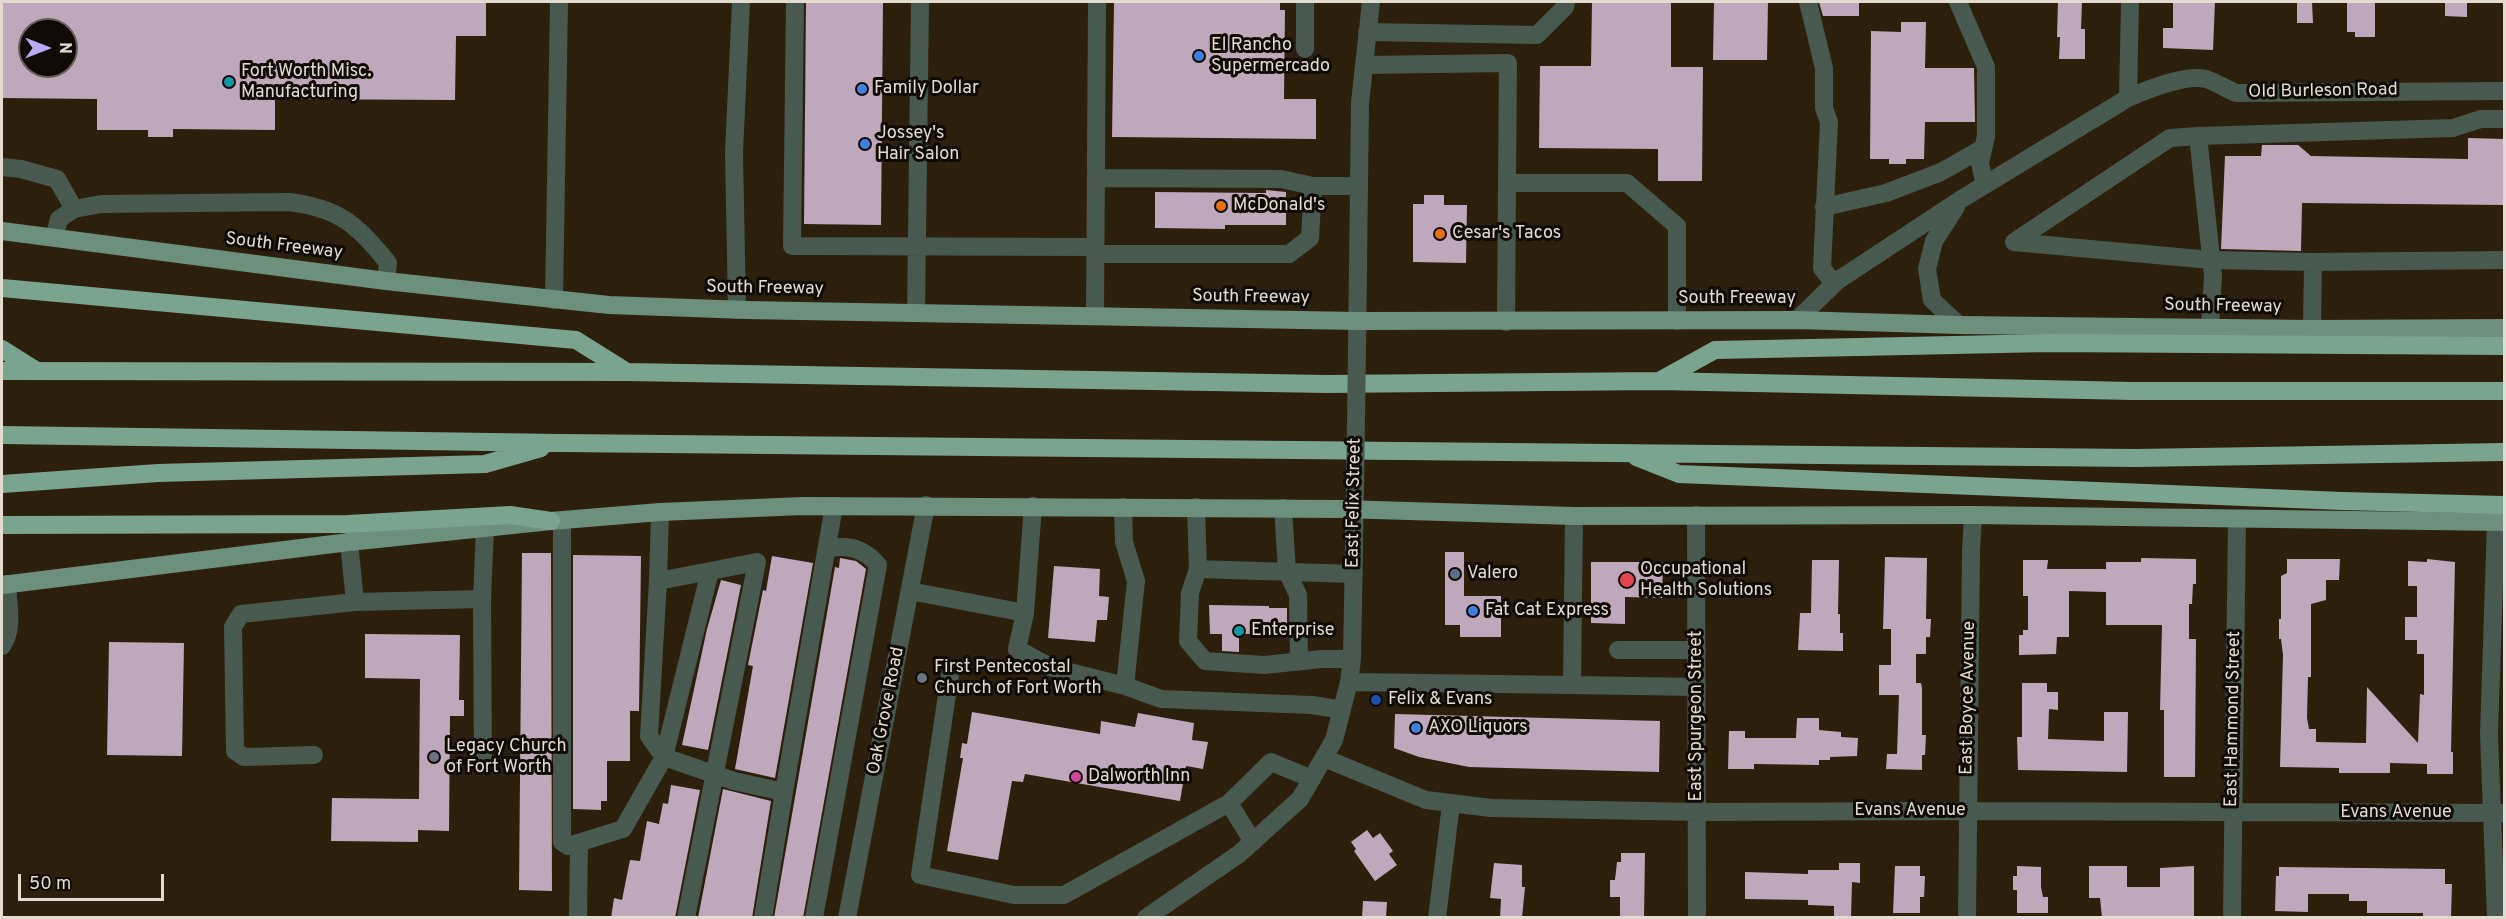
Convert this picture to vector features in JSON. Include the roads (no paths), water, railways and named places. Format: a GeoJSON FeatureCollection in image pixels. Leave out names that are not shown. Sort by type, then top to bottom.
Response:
{"type":"FeatureCollection","features":[{"type":"Feature","properties":{"kind":"highway"},"geometry":{"type":"LineString","coordinates":[[2,277],[129,299]]}},
{"type":"Feature","properties":{"kind":"highway"},"geometry":{"type":"LineString","coordinates":[[2,288],[576,340],[627,372]]}},
{"type":"Feature","properties":{"kind":"highway"},"geometry":{"type":"LineString","coordinates":[[1659,381],[1714,350],[2049,343],[2505,346]]}},
{"type":"Feature","properties":{"kind":"highway"},"geometry":{"type":"LineString","coordinates":[[2,350],[39,372]]}},
{"type":"Feature","properties":{"kind":"highway"},"geometry":{"type":"LineString","coordinates":[[2,371],[627,372],[1327,384],[1659,381],[2133,391],[2505,391]]}},
{"type":"Feature","properties":{"kind":"highway"},"geometry":{"type":"LineString","coordinates":[[2,435],[560,443],[2136,458],[2505,452]]}},
{"type":"Feature","properties":{"kind":"highway"},"geometry":{"type":"LineString","coordinates":[[2,483],[158,473],[485,464],[560,443]]}},
{"type":"Feature","properties":{"kind":"highway"},"geometry":{"type":"LineString","coordinates":[[1626,453],[1679,474],[2342,501],[2505,505]]}},
{"type":"Feature","properties":{"kind":"highway"},"geometry":{"type":"LineString","coordinates":[[2,525],[348,524],[510,515],[557,521]]}},
{"type":"Feature","properties":{"kind":"main road","name":"South Freeway"},"geometry":{"type":"LineString","coordinates":[[2,231],[386,281],[554,300],[609,305],[737,310],[1357,321],[1797,320],[1959,325],[2210,328],[2505,328]]}},
{"type":"Feature","properties":{"kind":"main road"},"geometry":{"type":"LineString","coordinates":[[4,585],[350,542],[557,521],[660,512],[834,506],[1283,508],[1574,516],[1973,515],[2500,522]]}},
{"type":"Feature","properties":{"kind":"street"},"geometry":{"type":"LineString","coordinates":[[554,300],[559,2]]}},
{"type":"Feature","properties":{"kind":"street"},"geometry":{"type":"LineString","coordinates":[[737,310],[734,152],[741,2]]}},
{"type":"Feature","properties":{"kind":"street"},"geometry":{"type":"LineString","coordinates":[[795,2],[792,246],[917,245],[1289,254],[1310,238],[1313,186]]}},
{"type":"Feature","properties":{"kind":"street"},"geometry":{"type":"LineString","coordinates":[[916,313],[920,2]]}},
{"type":"Feature","properties":{"kind":"street"},"geometry":{"type":"LineString","coordinates":[[1095,316],[1097,2]]}},
{"type":"Feature","properties":{"kind":"street"},"geometry":{"type":"LineString","coordinates":[[1305,2],[1305,49]]}},
{"type":"Feature","properties":{"kind":"street","name":"East Felix Street"},"geometry":{"type":"LineString","coordinates":[[1146,918],[1239,854],[1300,800],[1334,740],[1349,682],[1352,659],[1354,573],[1357,186],[1364,65],[1371,2]]}},
{"type":"Feature","properties":{"kind":"street"},"geometry":{"type":"LineString","coordinates":[[1367,32],[1538,34],[1565,7],[1566,2]]}},
{"type":"Feature","properties":{"kind":"street"},"geometry":{"type":"LineString","coordinates":[[1808,2],[1824,68],[1824,108],[1829,122],[1822,268],[1834,284]]}},
{"type":"Feature","properties":{"kind":"street"},"geometry":{"type":"LineString","coordinates":[[1958,2],[1986,67],[1986,136],[1980,163],[1984,185]]}},
{"type":"Feature","properties":{"kind":"street"},"geometry":{"type":"LineString","coordinates":[[2128,98],[2130,2]]}},
{"type":"Feature","properties":{"kind":"street"},"geometry":{"type":"LineString","coordinates":[[1364,65],[1508,63],[1506,322]]}},
{"type":"Feature","properties":{"kind":"street","name":"Old Burleson Road"},"geometry":{"type":"LineString","coordinates":[[1797,320],[1834,284],[1960,200],[2128,98],[2178,81],[2204,78],[2236,93],[2505,91]]}},
{"type":"Feature","properties":{"kind":"street"},"geometry":{"type":"LineString","coordinates":[[2505,119],[2481,119],[2453,128],[2170,138],[2014,242],[2211,260],[2313,262],[2505,260]]}},
{"type":"Feature","properties":{"kind":"street"},"geometry":{"type":"LineString","coordinates":[[2198,136],[2213,276],[2210,328]]}},
{"type":"Feature","properties":{"kind":"street"},"geometry":{"type":"LineString","coordinates":[[1824,207],[1886,193],[1941,172],[1983,148]]}},
{"type":"Feature","properties":{"kind":"street"},"geometry":{"type":"LineString","coordinates":[[2,167],[21,169],[57,179],[74,209]]}},
{"type":"Feature","properties":{"kind":"street"},"geometry":{"type":"LineString","coordinates":[[1096,178],[1281,179],[1313,186],[1357,186]]}},
{"type":"Feature","properties":{"kind":"street"},"geometry":{"type":"LineString","coordinates":[[1507,183],[1627,183],[1677,226],[1677,321]]}},
{"type":"Feature","properties":{"kind":"street","name":"Old Burleson Road"},"geometry":{"type":"LineString","coordinates":[[1959,325],[1932,300],[1927,269],[1934,241],[1960,200]]}},
{"type":"Feature","properties":{"kind":"street"},"geometry":{"type":"LineString","coordinates":[[54,238],[59,219],[74,209],[101,204],[289,202],[314,205],[346,218],[374,245],[388,263],[386,281]]}},
{"type":"Feature","properties":{"kind":"street"},"geometry":{"type":"LineString","coordinates":[[2312,329],[2313,262]]}},
{"type":"Feature","properties":{"kind":"street","name":"Oak Grove Road"},"geometry":{"type":"LineString","coordinates":[[847,918],[926,505]]}},
{"type":"Feature","properties":{"kind":"street"},"geometry":{"type":"LineString","coordinates":[[763,918],[834,506]]}},
{"type":"Feature","properties":{"kind":"street"},"geometry":{"type":"LineString","coordinates":[[1033,506],[1024,613],[1017,650],[1050,668],[1125,686],[1161,699],[1312,705],[1342,710]]}},
{"type":"Feature","properties":{"kind":"street"},"geometry":{"type":"LineString","coordinates":[[1123,507],[1124,542],[1136,581],[1125,686]]}},
{"type":"Feature","properties":{"kind":"street"},"geometry":{"type":"LineString","coordinates":[[1196,507],[1198,569],[1190,593],[1188,641],[1205,661],[1264,665],[1352,659]]}},
{"type":"Feature","properties":{"kind":"street"},"geometry":{"type":"LineString","coordinates":[[1283,508],[1287,571],[1298,595],[1299,661]]}},
{"type":"Feature","properties":{"kind":"street"},"geometry":{"type":"LineString","coordinates":[[660,512],[649,736],[664,757],[734,781],[784,792]]}},
{"type":"Feature","properties":{"kind":"street","name":"East Spurgeon Street"},"geometry":{"type":"LineString","coordinates":[[1696,515],[1697,918]]}},
{"type":"Feature","properties":{"kind":"street","name":"East Boyce Avenue"},"geometry":{"type":"LineString","coordinates":[[1967,918],[1973,515]]}},
{"type":"Feature","properties":{"kind":"street"},"geometry":{"type":"LineString","coordinates":[[1572,685],[1574,516]]}},
{"type":"Feature","properties":{"kind":"street","name":"East Hammond Street"},"geometry":{"type":"LineString","coordinates":[[2232,918],[2237,520]]}},
{"type":"Feature","properties":{"kind":"street"},"geometry":{"type":"LineString","coordinates":[[557,521],[562,842],[568,846],[623,830],[664,757],[710,571]]}},
{"type":"Feature","properties":{"kind":"street"},"geometry":{"type":"LineString","coordinates":[[2496,918],[2498,813],[2489,734],[2500,522]]}},
{"type":"Feature","properties":{"kind":"street"},"geometry":{"type":"LineString","coordinates":[[483,765],[482,599],[485,528]]}},
{"type":"Feature","properties":{"kind":"street"},"geometry":{"type":"LineString","coordinates":[[350,542],[355,602]]}},
{"type":"Feature","properties":{"kind":"street"},"geometry":{"type":"LineString","coordinates":[[814,918],[878,565],[870,556],[843,545],[827,549]]}},
{"type":"Feature","properties":{"kind":"street"},"geometry":{"type":"LineString","coordinates":[[658,581],[757,562],[687,918]]}},
{"type":"Feature","properties":{"kind":"street"},"geometry":{"type":"LineString","coordinates":[[1198,569],[1354,573]]}},
{"type":"Feature","properties":{"kind":"street"},"geometry":{"type":"LineString","coordinates":[[2,646],[9,623],[4,585]]}},
{"type":"Feature","properties":{"kind":"street"},"geometry":{"type":"LineString","coordinates":[[910,591],[1024,613]]}},
{"type":"Feature","properties":{"kind":"street"},"geometry":{"type":"LineString","coordinates":[[314,755],[244,757],[235,751],[233,627],[241,614],[355,602],[482,599]]}},
{"type":"Feature","properties":{"kind":"street"},"geometry":{"type":"LineString","coordinates":[[1618,650],[1697,650]]}},
{"type":"Feature","properties":{"kind":"street"},"geometry":{"type":"LineString","coordinates":[[950,675],[920,875],[1014,895],[1064,895],[1229,803],[1271,762],[1312,780]]}},
{"type":"Feature","properties":{"kind":"street"},"geometry":{"type":"LineString","coordinates":[[1349,682],[1697,687]]}},
{"type":"Feature","properties":{"kind":"street","name":"Evans Avenue"},"geometry":{"type":"LineString","coordinates":[[1324,758],[1408,794],[1451,804],[1554,810],[2498,813]]}},
{"type":"Feature","properties":{"kind":"street"},"geometry":{"type":"LineString","coordinates":[[1229,803],[1253,842]]}},
{"type":"Feature","properties":{"kind":"street"},"geometry":{"type":"LineString","coordinates":[[1437,918],[1451,804]]}},
{"type":"Feature","properties":{"kind":"street"},"geometry":{"type":"LineString","coordinates":[[578,918],[579,843]]}},
{"type":"Feature","properties":{"kind":"place","name":"El Rancho Supermercado"},"geometry":{"type":"Point","coordinates":[1199,56]}},
{"type":"Feature","properties":{"kind":"place","name":"Fort Worth Misc. Manufacturing"},"geometry":{"type":"Point","coordinates":[229,82]}},
{"type":"Feature","properties":{"kind":"place","name":"Family Dollar"},"geometry":{"type":"Point","coordinates":[862,89]}},
{"type":"Feature","properties":{"kind":"place","name":"Jossey's Hair Salon"},"geometry":{"type":"Point","coordinates":[865,144]}},
{"type":"Feature","properties":{"kind":"place","name":"McDonald's"},"geometry":{"type":"Point","coordinates":[1221,206]}},
{"type":"Feature","properties":{"kind":"place","name":"Cesar's Tacos"},"geometry":{"type":"Point","coordinates":[1440,234]}},
{"type":"Feature","properties":{"kind":"place","name":"Valero"},"geometry":{"type":"Point","coordinates":[1455,574]}},
{"type":"Feature","properties":{"kind":"place","name":"Occupational Health Solutions"},"geometry":{"type":"Point","coordinates":[1627,580]}},
{"type":"Feature","properties":{"kind":"place","name":"Fat Cat Express"},"geometry":{"type":"Point","coordinates":[1473,611]}},
{"type":"Feature","properties":{"kind":"place","name":"Enterprise"},"geometry":{"type":"Point","coordinates":[1239,631]}},
{"type":"Feature","properties":{"kind":"place","name":"First Pentecostal Church of Fort Worth"},"geometry":{"type":"Point","coordinates":[922,678]}},
{"type":"Feature","properties":{"kind":"place","name":"Felix & Evans"},"geometry":{"type":"Point","coordinates":[1376,700]}},
{"type":"Feature","properties":{"kind":"place","name":"AXO Liquors"},"geometry":{"type":"Point","coordinates":[1416,728]}},
{"type":"Feature","properties":{"kind":"place","name":"Legacy Church of Fort Worth"},"geometry":{"type":"Point","coordinates":[434,757]}},
{"type":"Feature","properties":{"kind":"place","name":"Dalworth Inn"},"geometry":{"type":"Point","coordinates":[1076,777]}}]}
